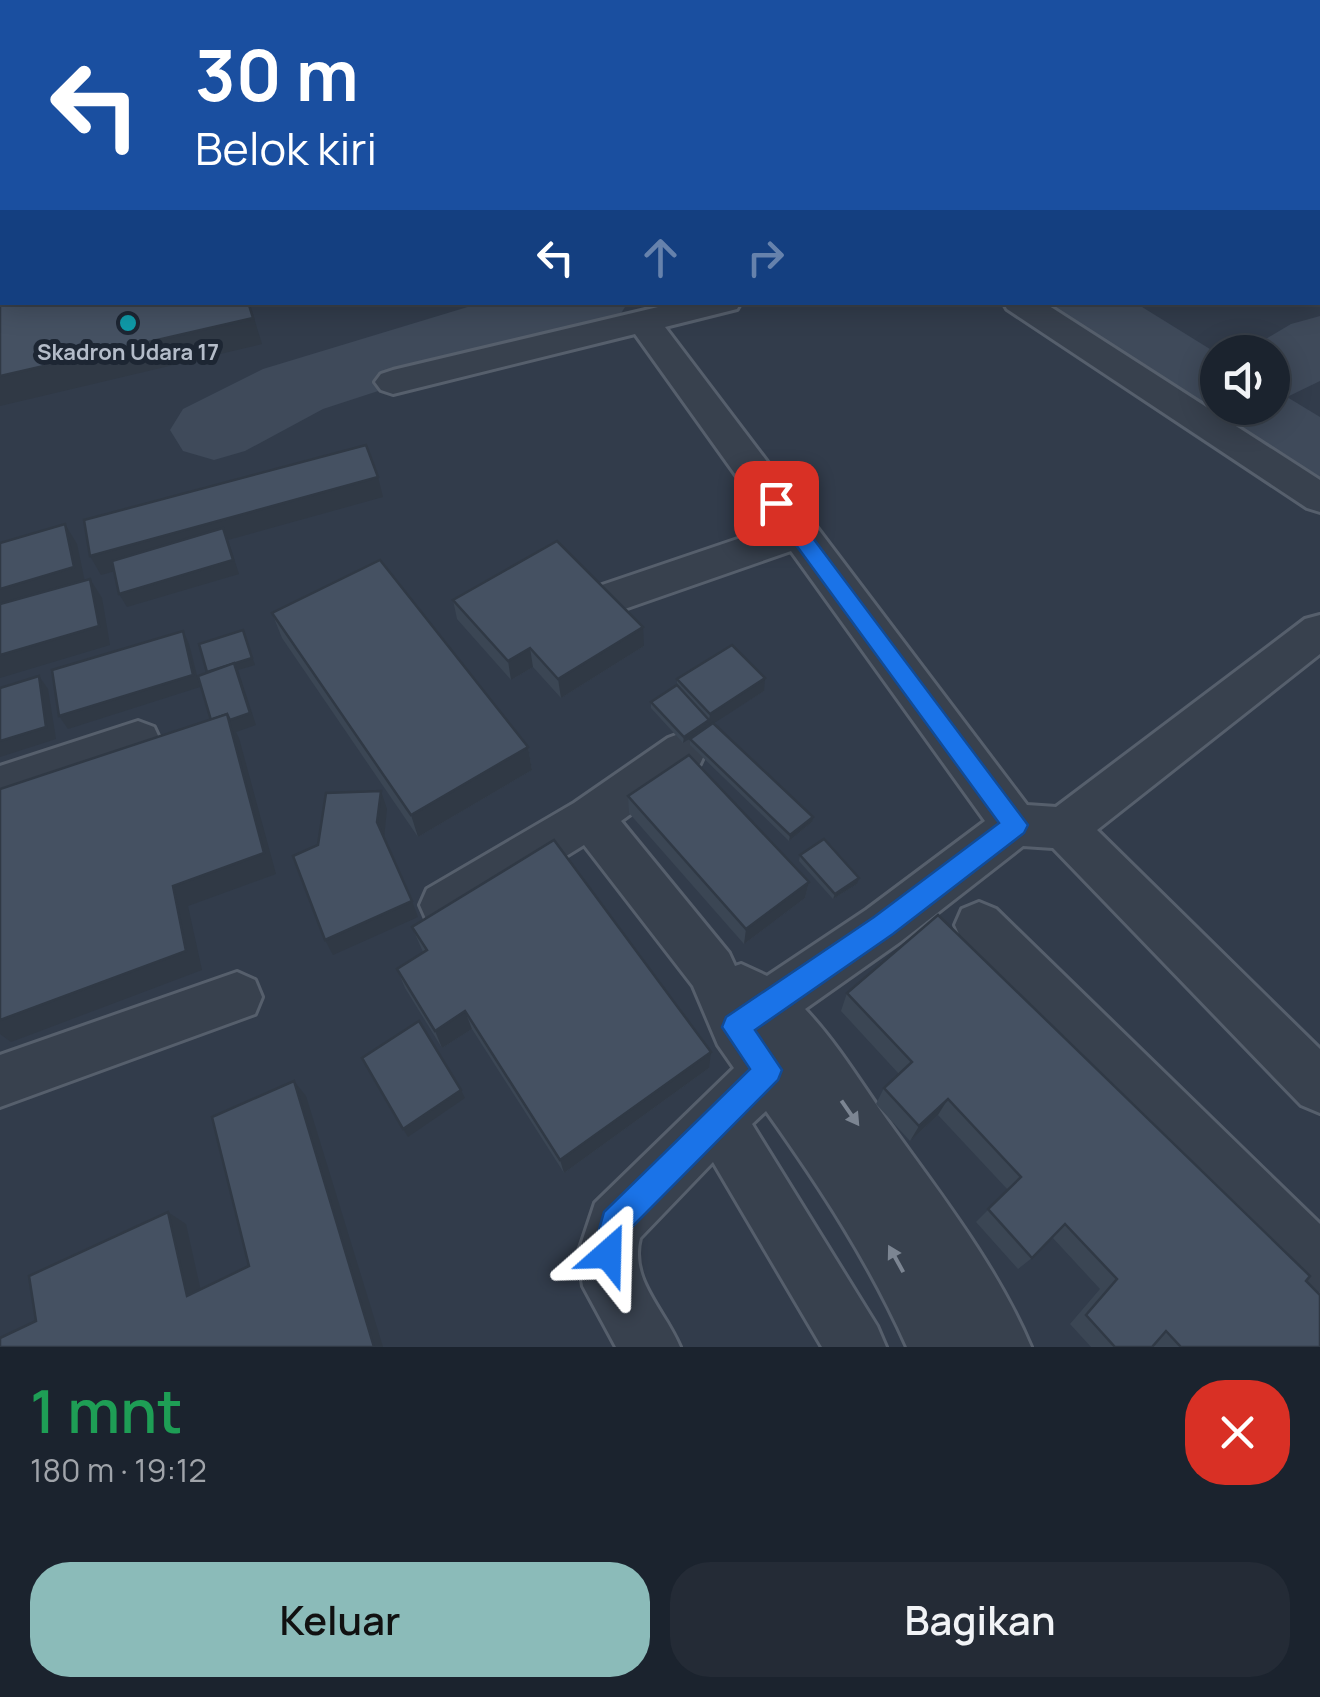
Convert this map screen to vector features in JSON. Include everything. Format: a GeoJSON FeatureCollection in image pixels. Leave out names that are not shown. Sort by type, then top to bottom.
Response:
{"type":"FeatureCollection","features":[{"type":"Feature","properties":{"kind":"lane"},"geometry":{"type":"LineString","coordinates":[[393,382],[713,305]]}},
{"type":"Feature","properties":{"kind":"lane"},"geometry":{"type":"LineString","coordinates":[[1024,305],[1320,498]]}},
{"type":"Feature","properties":{"kind":"lane"},"geometry":{"type":"LineString","coordinates":[[644,323],[1016,825]]}},
{"type":"Feature","properties":{"kind":"lane"},"geometry":{"type":"LineString","coordinates":[[616,596],[798,533]]}},
{"type":"Feature","properties":{"kind":"lane"},"geometry":{"type":"LineString","coordinates":[[650,1347],[612,1286],[608,1254],[615,1223],[718,1119],[768,1036],[883,926],[1016,825],[1064,828],[1320,631]]}},
{"type":"Feature","properties":{"kind":"lane"},"geometry":{"type":"LineString","coordinates":[[0,786],[138,740]]}},
{"type":"Feature","properties":{"kind":"lane"},"geometry":{"type":"LineString","coordinates":[[444,905],[590,817],[684,751]]}},
{"type":"Feature","properties":{"kind":"lane"},"geometry":{"type":"LineString","coordinates":[[590,817],[710,970],[880,1156],[1000,1347]]}},
{"type":"Feature","properties":{"kind":"lane"},"geometry":{"type":"LineString","coordinates":[[1064,828],[1320,1086]]}},
{"type":"Feature","properties":{"kind":"lane"},"geometry":{"type":"LineString","coordinates":[[979,924],[1320,1264]]}},
{"type":"Feature","properties":{"kind":"lane"},"geometry":{"type":"LineString","coordinates":[[0,1082],[238,997]]}},
{"type":"Feature","properties":{"kind":"lane"},"geometry":{"type":"LineString","coordinates":[[768,1036],[841,1169],[889,1246],[938,1347]]}},
{"type":"Feature","properties":{"kind":"lane"},"geometry":{"type":"LineString","coordinates":[[718,1119],[856,1347]]}},
{"type":"Feature","properties":{"kind":"shaded area"},"geometry":{"type":"Polygon","coordinates":[[[0,305],[1320,305],[1320,1347],[0,1347],[0,305]]]}},
{"type":"Feature","properties":{"kind":"building"},"geometry":{"type":"Polygon","coordinates":[[[0,305],[249,305],[253,318],[0,376],[0,305]]]}},
{"type":"Feature","properties":{"kind":"building"},"geometry":{"type":"Polygon","coordinates":[[[366,445],[378,477],[90,556],[84,520],[366,445]]]}},
{"type":"Feature","properties":{"kind":"building"},"geometry":{"type":"Polygon","coordinates":[[[65,524],[74,567],[0,589],[0,543],[65,524]]]}},
{"type":"Feature","properties":{"kind":"building"},"geometry":{"type":"Polygon","coordinates":[[[223,528],[233,560],[119,594],[112,561],[223,528]]]}},
{"type":"Feature","properties":{"kind":"building"},"geometry":{"type":"Polygon","coordinates":[[[557,541],[643,627],[558,679],[530,648],[508,661],[453,600],[557,541]]]}},
{"type":"Feature","properties":{"kind":"building"},"geometry":{"type":"Polygon","coordinates":[[[380,560],[528,747],[411,815],[272,613],[380,560]]]}},
{"type":"Feature","properties":{"kind":"building"},"geometry":{"type":"Polygon","coordinates":[[[90,579],[99,626],[0,655],[0,604],[90,579]]]}},
{"type":"Feature","properties":{"kind":"building"},"geometry":{"type":"Polygon","coordinates":[[[243,630],[252,658],[207,672],[199,644],[243,630]]]}},
{"type":"Feature","properties":{"kind":"building"},"geometry":{"type":"Polygon","coordinates":[[[183,631],[193,675],[59,716],[52,670],[183,631]]]}},
{"type":"Feature","properties":{"kind":"building"},"geometry":{"type":"Polygon","coordinates":[[[732,645],[765,678],[710,714],[677,679],[732,645]]]}},
{"type":"Feature","properties":{"kind":"building"},"geometry":{"type":"Polygon","coordinates":[[[234,663],[250,713],[230,720],[227,714],[211,720],[198,676],[234,663]]]}},
{"type":"Feature","properties":{"kind":"building"},"geometry":{"type":"Polygon","coordinates":[[[39,676],[46,727],[0,741],[0,688],[39,676]]]}},
{"type":"Feature","properties":{"kind":"building"},"geometry":{"type":"Polygon","coordinates":[[[677,685],[709,720],[684,737],[651,702],[677,685]]]}},
{"type":"Feature","properties":{"kind":"building"},"geometry":{"type":"Polygon","coordinates":[[[227,714],[264,853],[173,886],[186,951],[0,1020],[0,789],[227,714]]]}},
{"type":"Feature","properties":{"kind":"building"},"geometry":{"type":"Polygon","coordinates":[[[713,723],[813,817],[790,835],[690,739],[713,723]]]}},
{"type":"Feature","properties":{"kind":"building"},"geometry":{"type":"Polygon","coordinates":[[[689,755],[809,882],[746,929],[628,796],[689,755]]]}},
{"type":"Feature","properties":{"kind":"building"},"geometry":{"type":"Polygon","coordinates":[[[381,791],[377,822],[412,901],[325,940],[293,856],[318,845],[326,793],[381,791]]]}},
{"type":"Feature","properties":{"kind":"building"},"geometry":{"type":"Polygon","coordinates":[[[824,839],[859,878],[835,894],[800,855],[824,839]]]}},
{"type":"Feature","properties":{"kind":"building"},"geometry":{"type":"Polygon","coordinates":[[[554,840],[711,1052],[560,1160],[465,1011],[435,1031],[397,969],[427,950],[412,927],[554,840]]]}},
{"type":"Feature","properties":{"kind":"building"},"geometry":{"type":"Polygon","coordinates":[[[938,915],[1310,1276],[1306,1281],[1320,1295],[1320,1347],[1181,1347],[1166,1331],[1152,1347],[1115,1347],[1086,1315],[1117,1279],[1065,1224],[1032,1258],[988,1209],[1021,1177],[948,1099],[919,1126],[884,1088],[912,1062],[847,993],[938,915]]]}},
{"type":"Feature","properties":{"kind":"building"},"geometry":{"type":"Polygon","coordinates":[[[419,1021],[461,1090],[403,1129],[362,1058],[419,1021]]]}},
{"type":"Feature","properties":{"kind":"building"},"geometry":{"type":"Polygon","coordinates":[[[294,1081],[374,1347],[0,1347],[0,1338],[36,1321],[29,1276],[168,1212],[187,1296],[249,1266],[212,1117],[294,1081]]]}},
{"type":"Feature","properties":{"kind":"taxiway"},"geometry":{"type":"LineString","coordinates":[[214,430],[293,389],[489,327],[577,305]]}},
{"type":"Feature","properties":{"kind":"taxiway"},"geometry":{"type":"LineString","coordinates":[[1082,305],[1200,381]]}},
{"type":"Feature","properties":{"kind":"taxiway"},"geometry":{"type":"LineString","coordinates":[[1290,362],[1320,343]]}},
{"type":"Feature","properties":{"kind":"taxiway"},"geometry":{"type":"LineString","coordinates":[[1268,425],[1320,458]]}},
{"type":"Feature","properties":{"kind":"place","name":"Skadron Udara 17"},"geometry":{"type":"Point","coordinates":[128,323]}},
{"type":"Feature","properties":{"kind":"route"},"geometry":{"type":"LineString","coordinates":[[608,1254],[615,1223],[768,1070],[736,1027],[883,926],[1016,825],[776,503]]}}]}
